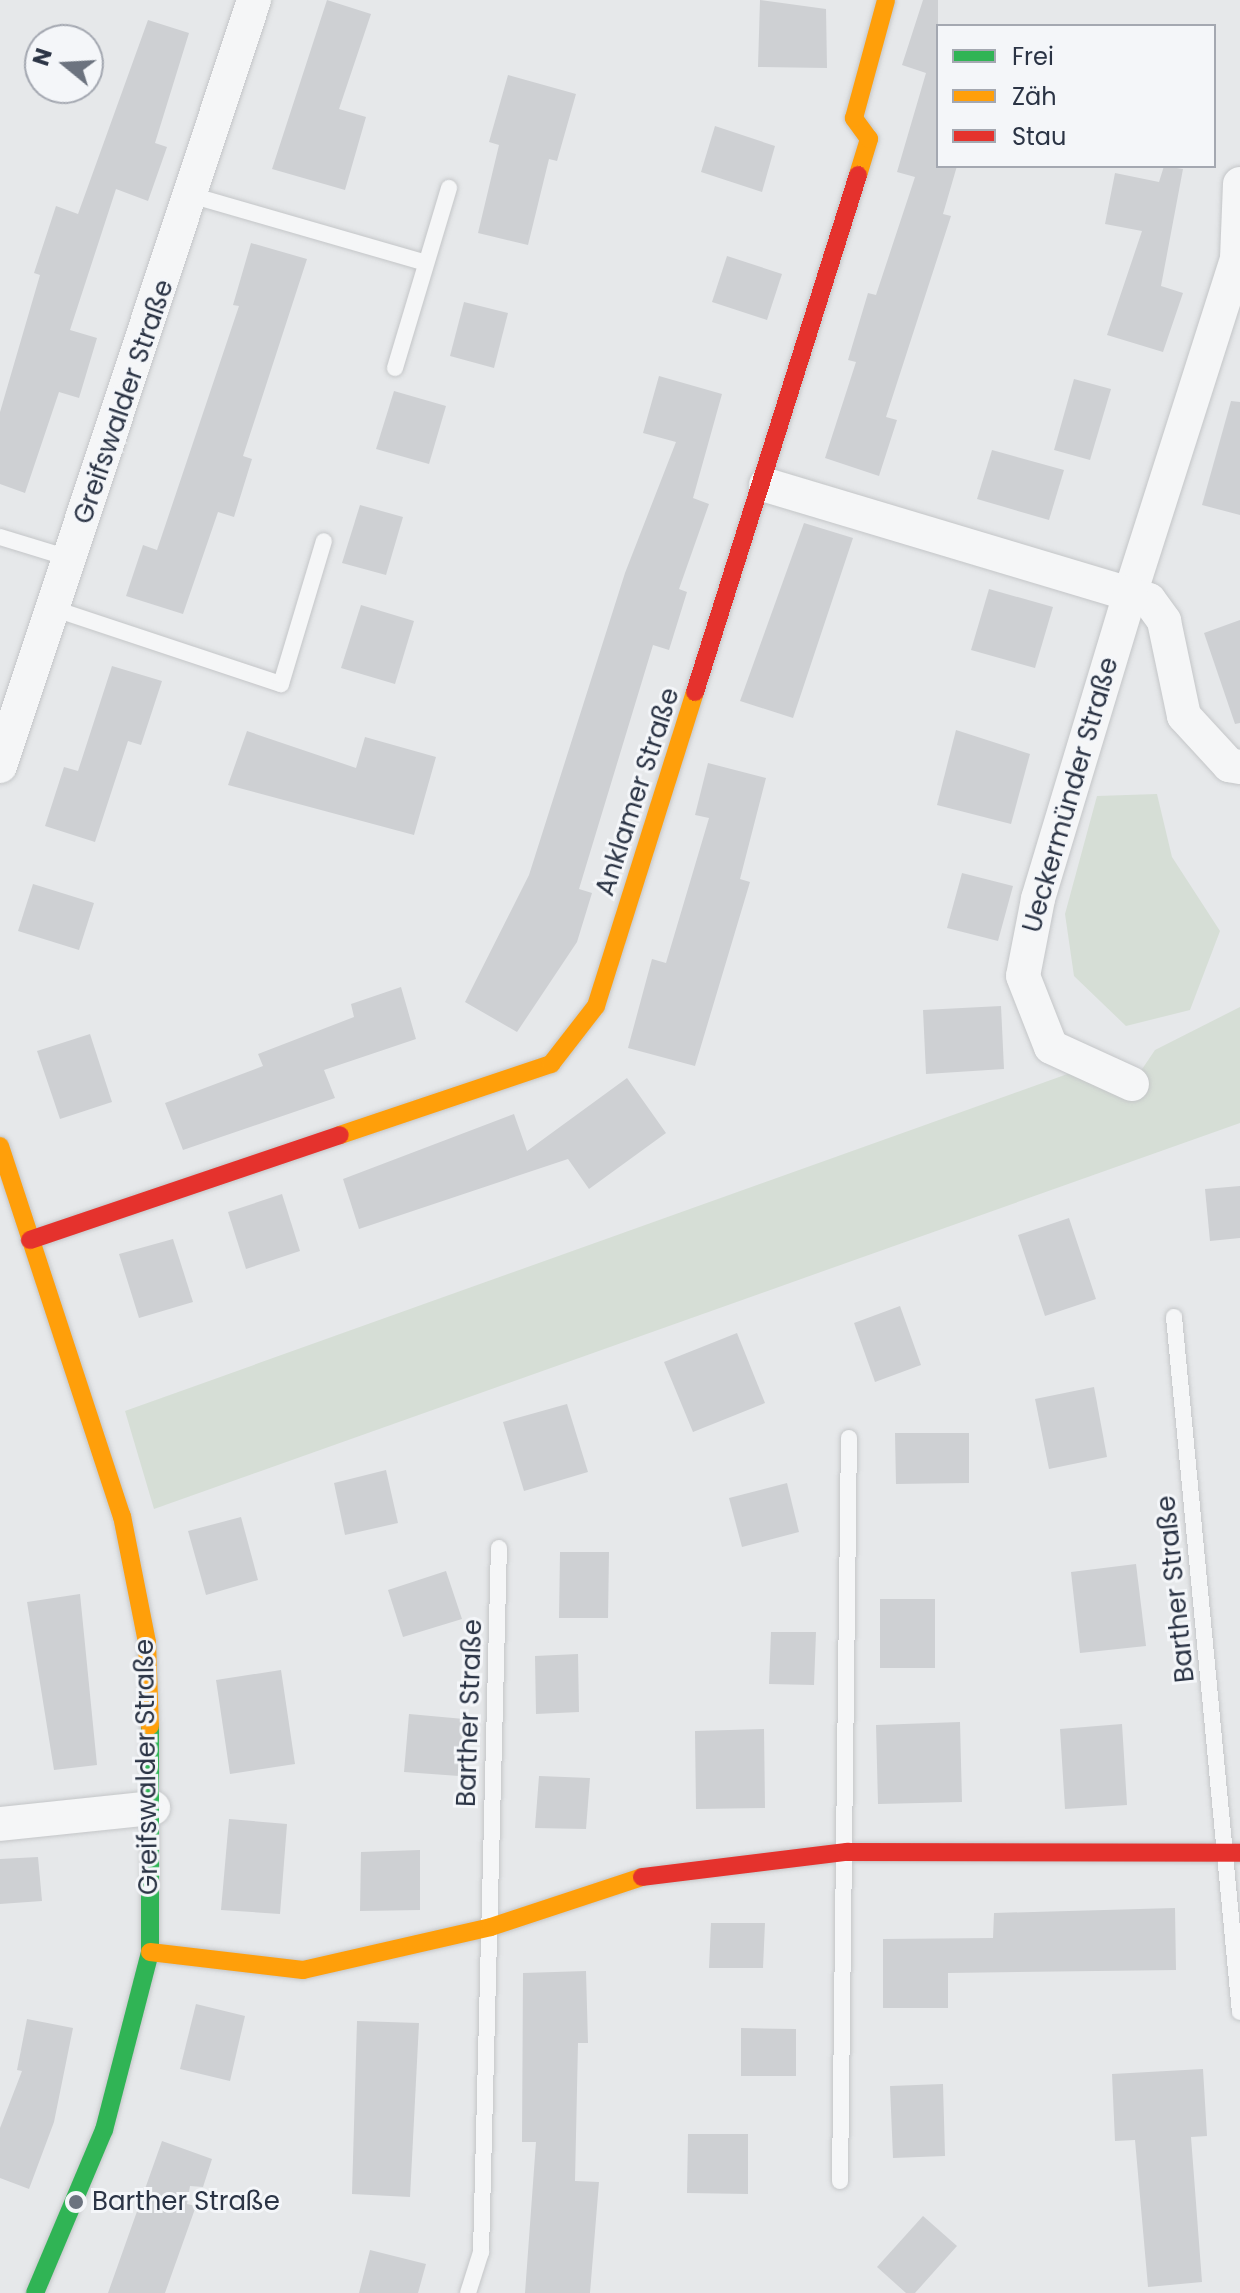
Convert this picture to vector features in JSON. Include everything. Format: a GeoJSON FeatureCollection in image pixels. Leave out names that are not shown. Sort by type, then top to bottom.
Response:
{"type":"FeatureCollection","features":[{"type":"Feature","properties":{"kind":"street","name":"Greifswalder Straße"},"geometry":{"type":"LineString","coordinates":[[0,766],[194,196],[254,0]]}},
{"type":"Feature","properties":{"kind":"street","name":"Anklamer Straße"},"geometry":{"type":"LineString","coordinates":[[30,1240],[551,1064],[596,1006],[766,485],[869,139],[854,118],[886,0]]}},
{"type":"Feature","properties":{"kind":"street","name":"Ueckermünder Straße"},"geometry":{"type":"LineString","coordinates":[[1132,1084],[1051,1047],[1023,976],[1038,899],[1130,594],[1238,259],[1240,184]]}},
{"type":"Feature","properties":{"kind":"street"},"geometry":{"type":"LineString","coordinates":[[766,485],[1149,600],[1164,621],[1184,716],[1229,765],[1240,767]]}},
{"type":"Feature","properties":{"kind":"street","name":"Greifswalder Straße"},"geometry":{"type":"LineString","coordinates":[[0,1146],[122,1516],[147,1642],[153,1808],[150,1952],[104,2130],[35,2293]]}},
{"type":"Feature","properties":{"kind":"street"},"geometry":{"type":"LineString","coordinates":[[0,1824],[153,1808]]}},
{"type":"Feature","properties":{"kind":"street"},"geometry":{"type":"LineString","coordinates":[[150,1952],[303,1970],[491,1927],[664,1870],[847,1852],[1235,1854]]}},
{"type":"Feature","properties":{"kind":"lane"},"geometry":{"type":"LineString","coordinates":[[395,368],[449,188]]}},
{"type":"Feature","properties":{"kind":"lane"},"geometry":{"type":"LineString","coordinates":[[194,196],[426,263]]}},
{"type":"Feature","properties":{"kind":"lane"},"geometry":{"type":"LineString","coordinates":[[0,537],[72,559]]}},
{"type":"Feature","properties":{"kind":"lane"},"geometry":{"type":"LineString","coordinates":[[55,609],[281,684],[324,541]]}},
{"type":"Feature","properties":{"kind":"lane","name":"Barther Straße"},"geometry":{"type":"LineString","coordinates":[[1174,1317],[1235,1854],[1240,2012]]}},
{"type":"Feature","properties":{"kind":"lane"},"geometry":{"type":"LineString","coordinates":[[840,2181],[847,1852],[849,1438]]}},
{"type":"Feature","properties":{"kind":"lane","name":"Barther Straße"},"geometry":{"type":"LineString","coordinates":[[468,2293],[481,2252],[499,1548]]}},
{"type":"Feature","properties":{"kind":"shaded area"},"geometry":{"type":"Polygon","coordinates":[[[1157,794],[1172,857],[1220,931],[1190,1010],[1126,1026],[1074,976],[1065,914],[1097,796],[1157,794]]]}},
{"type":"Feature","properties":{"kind":"shaded area"},"geometry":{"type":"Polygon","coordinates":[[[1240,1007],[1240,1123],[154,1509],[125,1411],[1087,1067],[1132,1084],[1155,1050],[1240,1007]]]}},
{"type":"Feature","properties":{"kind":"building"},"geometry":{"type":"Polygon","coordinates":[[[327,0],[371,14],[339,109],[366,117],[345,190],[272,169],[327,0]]]}},
{"type":"Feature","properties":{"kind":"building"},"geometry":{"type":"Polygon","coordinates":[[[760,0],[826,9],[827,68],[758,67],[760,0]]]}},
{"type":"Feature","properties":{"kind":"building"},"geometry":{"type":"Polygon","coordinates":[[[923,0],[938,0],[936,168],[956,168],[943,214],[951,216],[886,417],[897,420],[879,476],[825,458],[856,362],[848,360],[868,293],[876,295],[915,177],[897,172],[926,73],[902,65],[923,0]]]}},
{"type":"Feature","properties":{"kind":"building"},"geometry":{"type":"Polygon","coordinates":[[[148,20],[189,33],[155,143],[167,147],[148,201],[116,189],[70,330],[97,338],[79,398],[59,392],[25,493],[0,484],[0,412],[40,275],[34,273],[56,206],[78,214],[148,20]]]}},
{"type":"Feature","properties":{"kind":"building"},"geometry":{"type":"Polygon","coordinates":[[[508,75],[576,94],[557,161],[549,159],[528,245],[478,233],[499,145],[489,142],[508,75]]]}},
{"type":"Feature","properties":{"kind":"building"},"geometry":{"type":"Polygon","coordinates":[[[715,126],[775,146],[762,192],[701,172],[715,126]]]}},
{"type":"Feature","properties":{"kind":"building"},"geometry":{"type":"Polygon","coordinates":[[[1163,168],[1183,169],[1161,286],[1183,293],[1163,352],[1107,335],[1142,231],[1105,224],[1115,173],[1159,182],[1163,168]]]}},
{"type":"Feature","properties":{"kind":"building"},"geometry":{"type":"Polygon","coordinates":[[[251,243],[307,259],[243,456],[252,459],[234,517],[218,512],[183,614],[126,596],[143,545],[157,550],[239,306],[233,305],[251,243]]]}},
{"type":"Feature","properties":{"kind":"building"},"geometry":{"type":"Polygon","coordinates":[[[727,256],[782,274],[767,320],[712,302],[727,256]]]}},
{"type":"Feature","properties":{"kind":"building"},"geometry":{"type":"Polygon","coordinates":[[[464,302],[508,313],[494,368],[450,356],[464,302]]]}},
{"type":"Feature","properties":{"kind":"building"},"geometry":{"type":"Polygon","coordinates":[[[659,376],[722,394],[693,498],[709,504],[679,589],[687,592],[669,650],[653,645],[579,889],[592,893],[577,942],[517,1032],[465,1002],[529,875],[625,573],[676,442],[643,433],[659,376]]]}},
{"type":"Feature","properties":{"kind":"building"},"geometry":{"type":"Polygon","coordinates":[[[1074,379],[1111,389],[1090,460],[1054,450],[1074,379]]]}},
{"type":"Feature","properties":{"kind":"building"},"geometry":{"type":"Polygon","coordinates":[[[394,391],[446,406],[429,464],[376,449],[394,391]]]}},
{"type":"Feature","properties":{"kind":"building"},"geometry":{"type":"Polygon","coordinates":[[[1231,401],[1240,402],[1240,515],[1202,505],[1231,401]]]}},
{"type":"Feature","properties":{"kind":"building"},"geometry":{"type":"Polygon","coordinates":[[[992,450],[1064,470],[1049,520],[977,499],[992,450]]]}},
{"type":"Feature","properties":{"kind":"building"},"geometry":{"type":"Polygon","coordinates":[[[360,505],[403,517],[386,575],[342,563],[360,505]]]}},
{"type":"Feature","properties":{"kind":"building"},"geometry":{"type":"Polygon","coordinates":[[[804,523],[853,538],[793,718],[740,701],[804,523]]]}},
{"type":"Feature","properties":{"kind":"building"},"geometry":{"type":"Polygon","coordinates":[[[989,589],[1053,607],[1035,668],[971,650],[989,589]]]}},
{"type":"Feature","properties":{"kind":"building"},"geometry":{"type":"Polygon","coordinates":[[[361,605],[414,621],[395,684],[341,668],[361,605]]]}},
{"type":"Feature","properties":{"kind":"building"},"geometry":{"type":"Polygon","coordinates":[[[1240,620],[1240,723],[1235,724],[1204,633],[1240,620]]]}},
{"type":"Feature","properties":{"kind":"building"},"geometry":{"type":"Polygon","coordinates":[[[112,666],[162,681],[141,745],[128,741],[95,842],[45,826],[64,767],[78,771],[112,666]]]}},
{"type":"Feature","properties":{"kind":"building"},"geometry":{"type":"Polygon","coordinates":[[[956,730],[1030,754],[1011,824],[937,805],[956,730]]]}},
{"type":"Feature","properties":{"kind":"building"},"geometry":{"type":"Polygon","coordinates":[[[247,731],[356,768],[365,737],[436,757],[414,835],[228,785],[247,731]]]}},
{"type":"Feature","properties":{"kind":"building"},"geometry":{"type":"Polygon","coordinates":[[[708,763],[766,778],[740,879],[750,882],[695,1066],[628,1048],[652,959],[666,963],[709,818],[695,815],[708,763]]]}},
{"type":"Feature","properties":{"kind":"building"},"geometry":{"type":"Polygon","coordinates":[[[962,873],[1013,886],[998,941],[947,928],[962,873]]]}},
{"type":"Feature","properties":{"kind":"building"},"geometry":{"type":"Polygon","coordinates":[[[33,884],[94,903],[79,950],[18,931],[33,884]]]}},
{"type":"Feature","properties":{"kind":"building"},"geometry":{"type":"Polygon","coordinates":[[[401,987],[416,1039],[324,1070],[335,1098],[183,1150],[165,1103],[263,1066],[258,1054],[354,1017],[351,1004],[401,987]]]}},
{"type":"Feature","properties":{"kind":"building"},"geometry":{"type":"Polygon","coordinates":[[[1001,1006],[1004,1069],[926,1074],[923,1010],[1001,1006]]]}},
{"type":"Feature","properties":{"kind":"building"},"geometry":{"type":"Polygon","coordinates":[[[90,1034],[112,1102],[60,1119],[37,1051],[90,1034]]]}},
{"type":"Feature","properties":{"kind":"building"},"geometry":{"type":"Polygon","coordinates":[[[627,1078],[666,1133],[589,1189],[568,1159],[359,1229],[343,1179],[514,1114],[527,1151],[627,1078]]]}},
{"type":"Feature","properties":{"kind":"building"},"geometry":{"type":"Polygon","coordinates":[[[1240,1186],[1240,1238],[1210,1241],[1205,1189],[1240,1186]]]}},
{"type":"Feature","properties":{"kind":"building"},"geometry":{"type":"Polygon","coordinates":[[[282,1194],[300,1251],[246,1269],[228,1212],[282,1194]]]}},
{"type":"Feature","properties":{"kind":"building"},"geometry":{"type":"Polygon","coordinates":[[[1069,1218],[1096,1299],[1045,1316],[1018,1235],[1069,1218]]]}},
{"type":"Feature","properties":{"kind":"building"},"geometry":{"type":"Polygon","coordinates":[[[173,1239],[193,1302],[139,1318],[119,1254],[173,1239]]]}},
{"type":"Feature","properties":{"kind":"building"},"geometry":{"type":"Polygon","coordinates":[[[900,1306],[921,1365],[875,1382],[854,1323],[900,1306]]]}},
{"type":"Feature","properties":{"kind":"building"},"geometry":{"type":"Polygon","coordinates":[[[737,1333],[765,1403],[693,1432],[664,1362],[737,1333]]]}},
{"type":"Feature","properties":{"kind":"building"},"geometry":{"type":"Polygon","coordinates":[[[1094,1387],[1107,1457],[1049,1469],[1035,1399],[1094,1387]]]}},
{"type":"Feature","properties":{"kind":"building"},"geometry":{"type":"Polygon","coordinates":[[[567,1404],[588,1472],[524,1491],[503,1422],[567,1404]]]}},
{"type":"Feature","properties":{"kind":"building"},"geometry":{"type":"Polygon","coordinates":[[[895,1433],[969,1433],[969,1483],[896,1484],[895,1433]]]}},
{"type":"Feature","properties":{"kind":"building"},"geometry":{"type":"Polygon","coordinates":[[[386,1470],[398,1523],[345,1535],[334,1483],[386,1470]]]}},
{"type":"Feature","properties":{"kind":"building"},"geometry":{"type":"Polygon","coordinates":[[[787,1483],[799,1532],[742,1547],[729,1498],[787,1483]]]}},
{"type":"Feature","properties":{"kind":"building"},"geometry":{"type":"Polygon","coordinates":[[[241,1517],[258,1580],[206,1595],[188,1531],[241,1517]]]}},
{"type":"Feature","properties":{"kind":"building"},"geometry":{"type":"Polygon","coordinates":[[[560,1552],[609,1552],[608,1618],[559,1618],[560,1552]]]}},
{"type":"Feature","properties":{"kind":"building"},"geometry":{"type":"Polygon","coordinates":[[[1136,1564],[1146,1646],[1080,1653],[1071,1572],[1136,1564]]]}},
{"type":"Feature","properties":{"kind":"building"},"geometry":{"type":"Polygon","coordinates":[[[446,1571],[462,1619],[403,1637],[388,1590],[446,1571]]]}},
{"type":"Feature","properties":{"kind":"building"},"geometry":{"type":"Polygon","coordinates":[[[80,1594],[97,1765],[54,1770],[27,1602],[80,1594]]]}},
{"type":"Feature","properties":{"kind":"building"},"geometry":{"type":"Polygon","coordinates":[[[880,1599],[935,1599],[935,1668],[880,1668],[880,1599]]]}},
{"type":"Feature","properties":{"kind":"building"},"geometry":{"type":"Polygon","coordinates":[[[771,1632],[816,1632],[814,1685],[769,1684],[771,1632]]]}},
{"type":"Feature","properties":{"kind":"building"},"geometry":{"type":"Polygon","coordinates":[[[578,1654],[579,1712],[536,1714],[535,1656],[578,1654]]]}},
{"type":"Feature","properties":{"kind":"building"},"geometry":{"type":"Polygon","coordinates":[[[281,1670],[295,1764],[230,1774],[216,1680],[281,1670]]]}},
{"type":"Feature","properties":{"kind":"building"},"geometry":{"type":"Polygon","coordinates":[[[409,1714],[464,1719],[459,1776],[404,1772],[409,1714]]]}},
{"type":"Feature","properties":{"kind":"building"},"geometry":{"type":"Polygon","coordinates":[[[960,1722],[962,1802],[878,1804],[876,1725],[960,1722]]]}},
{"type":"Feature","properties":{"kind":"building"},"geometry":{"type":"Polygon","coordinates":[[[1122,1724],[1127,1805],[1065,1809],[1060,1729],[1122,1724]]]}},
{"type":"Feature","properties":{"kind":"building"},"geometry":{"type":"Polygon","coordinates":[[[764,1729],[765,1808],[696,1809],[695,1731],[764,1729]]]}},
{"type":"Feature","properties":{"kind":"building"},"geometry":{"type":"Polygon","coordinates":[[[539,1776],[590,1778],[586,1829],[535,1828],[539,1776]]]}},
{"type":"Feature","properties":{"kind":"building"},"geometry":{"type":"Polygon","coordinates":[[[229,1819],[287,1824],[280,1914],[221,1910],[229,1819]]]}},
{"type":"Feature","properties":{"kind":"building"},"geometry":{"type":"Polygon","coordinates":[[[420,1850],[420,1910],[360,1911],[361,1852],[420,1850]]]}},
{"type":"Feature","properties":{"kind":"building"},"geometry":{"type":"Polygon","coordinates":[[[38,1857],[42,1901],[0,1904],[0,1859],[38,1857]]]}},
{"type":"Feature","properties":{"kind":"building"},"geometry":{"type":"Polygon","coordinates":[[[1175,1908],[1176,1970],[948,1973],[948,2008],[883,2008],[883,1939],[993,1938],[994,1913],[1175,1908]]]}},
{"type":"Feature","properties":{"kind":"building"},"geometry":{"type":"Polygon","coordinates":[[[711,1923],[765,1923],[763,1968],[709,1968],[711,1923]]]}},
{"type":"Feature","properties":{"kind":"building"},"geometry":{"type":"Polygon","coordinates":[[[586,1971],[588,2043],[578,2043],[575,2181],[599,2182],[590,2293],[525,2293],[536,2142],[522,2142],[523,1973],[586,1971]]]}},
{"type":"Feature","properties":{"kind":"building"},"geometry":{"type":"Polygon","coordinates":[[[196,2004],[245,2016],[230,2081],[180,2069],[196,2004]]]}},
{"type":"Feature","properties":{"kind":"building"},"geometry":{"type":"Polygon","coordinates":[[[27,2019],[73,2028],[54,2122],[29,2189],[0,2178],[0,2128],[22,2071],[17,2070],[27,2019]]]}},
{"type":"Feature","properties":{"kind":"building"},"geometry":{"type":"Polygon","coordinates":[[[357,2021],[419,2023],[410,2197],[352,2194],[357,2021]]]}},
{"type":"Feature","properties":{"kind":"building"},"geometry":{"type":"Polygon","coordinates":[[[741,2028],[796,2029],[796,2076],[741,2076],[741,2028]]]}},
{"type":"Feature","properties":{"kind":"building"},"geometry":{"type":"Polygon","coordinates":[[[1203,2069],[1207,2136],[1191,2137],[1202,2282],[1148,2287],[1135,2140],[1115,2141],[1112,2074],[1203,2069]]]}},
{"type":"Feature","properties":{"kind":"building"},"geometry":{"type":"Polygon","coordinates":[[[943,2084],[945,2156],[893,2158],[890,2086],[943,2084]]]}},
{"type":"Feature","properties":{"kind":"building"},"geometry":{"type":"Polygon","coordinates":[[[688,2134],[748,2134],[748,2194],[687,2193],[688,2134]]]}},
{"type":"Feature","properties":{"kind":"building"},"geometry":{"type":"Polygon","coordinates":[[[162,2141],[212,2159],[203,2187],[190,2186],[187,2204],[196,2206],[165,2293],[108,2293],[162,2141]]]}},
{"type":"Feature","properties":{"kind":"building"},"geometry":{"type":"Polygon","coordinates":[[[923,2216],[957,2246],[915,2293],[906,2293],[877,2267],[923,2216]]]}},
{"type":"Feature","properties":{"kind":"building"},"geometry":{"type":"Polygon","coordinates":[[[370,2250],[426,2264],[418,2293],[359,2293],[370,2250]]]}},
{"type":"Feature","properties":{"kind":"traffic: fast"},"geometry":{"type":"LineString","coordinates":[[35,2293],[104,2130],[150,1952],[150,1726]]}},
{"type":"Feature","properties":{"kind":"traffic: slow"},"geometry":{"type":"LineString","coordinates":[[858,175],[869,139],[854,118],[886,0]]}},
{"type":"Feature","properties":{"kind":"traffic: slow"},"geometry":{"type":"LineString","coordinates":[[340,1135],[551,1064],[596,1006],[695,692]]}},
{"type":"Feature","properties":{"kind":"traffic: slow"},"geometry":{"type":"LineString","coordinates":[[0,1146],[122,1516],[147,1642],[150,1726]]}},
{"type":"Feature","properties":{"kind":"traffic: slow"},"geometry":{"type":"LineString","coordinates":[[150,1952],[303,1970],[491,1927],[642,1877]]}},
{"type":"Feature","properties":{"kind":"traffic: jam"},"geometry":{"type":"LineString","coordinates":[[695,692],[858,175]]}},
{"type":"Feature","properties":{"kind":"traffic: jam"},"geometry":{"type":"LineString","coordinates":[[30,1240],[340,1135]]}},
{"type":"Feature","properties":{"kind":"traffic: jam"},"geometry":{"type":"LineString","coordinates":[[642,1877],[847,1852],[1240,1853]]}},
{"type":"Feature","properties":{"kind":"place","name":"Barther Straße"},"geometry":{"type":"Point","coordinates":[76,2202]}}]}
